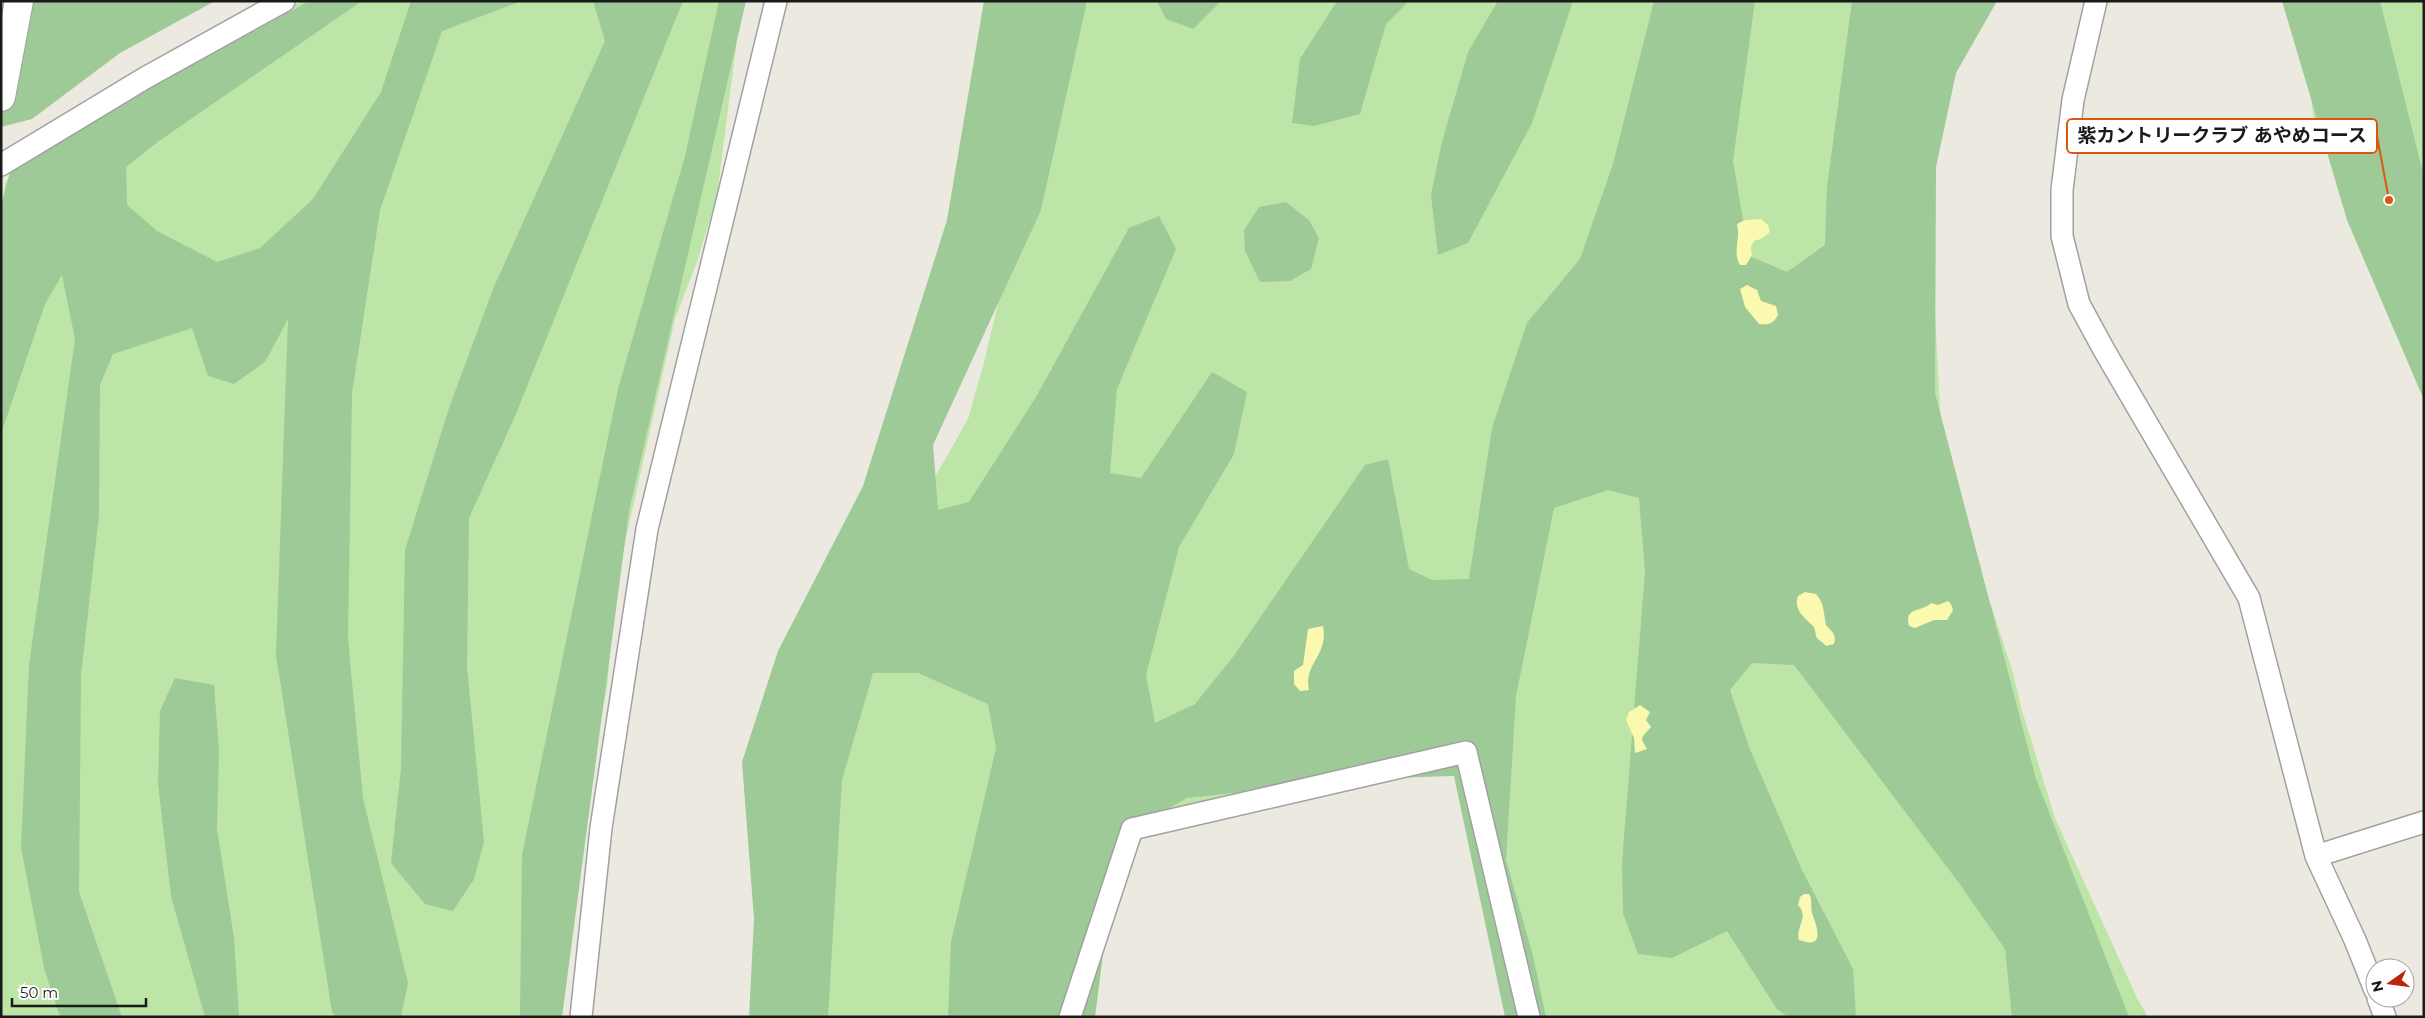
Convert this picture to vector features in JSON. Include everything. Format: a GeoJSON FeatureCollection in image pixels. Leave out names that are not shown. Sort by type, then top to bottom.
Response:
{"type":"FeatureCollection","features":[{"type":"Feature","properties":{"kind":"street"},"geometry":{"type":"LineString","coordinates":[[1,97],[19,1]]}},
{"type":"Feature","properties":{"kind":"street"},"geometry":{"type":"LineString","coordinates":[[1,165],[145,78],[284,1]]}},
{"type":"Feature","properties":{"kind":"street"},"geometry":{"type":"LineString","coordinates":[[582,1017],[601,828],[647,529],[776,1]]}},
{"type":"Feature","properties":{"kind":"street"},"geometry":{"type":"LineString","coordinates":[[2096,1],[2073,100],[2062,190],[2062,236],[2079,304],[2104,350],[2250,598],[2316,856],[2365,965]]}},
{"type":"Feature","properties":{"kind":"street"},"geometry":{"type":"LineString","coordinates":[[1070,1017],[1132,829],[1466,752],[1529,1017]]}},
{"type":"Feature","properties":{"kind":"street"},"geometry":{"type":"LineString","coordinates":[[2316,856],[2424,822]]}},
{"type":"Feature","properties":{"kind":"green space"},"geometry":{"type":"Polygon","coordinates":[[[33,1],[215,1],[120,53],[32,119],[1,127],[1,114],[33,1]]]}},
{"type":"Feature","properties":{"kind":"green space"},"geometry":{"type":"Polygon","coordinates":[[[301,1],[742,1],[717,195],[698,259],[675,319],[617,578],[607,688],[573,863],[561,1017],[1,1017],[1,208],[6,181],[99,118],[301,1]]]}},
{"type":"Feature","properties":{"kind":"green space"},"geometry":{"type":"Polygon","coordinates":[[[309,1],[362,1],[159,141],[126,167],[127,205],[157,231],[217,262],[260,248],[313,199],[381,92],[411,1],[522,1],[442,31],[380,210],[352,393],[348,639],[363,798],[408,983],[401,1017],[336,1017],[332,1012],[276,655],[288,319],[265,362],[234,384],[208,376],[192,328],[113,354],[100,385],[99,515],[81,675],[79,892],[122,1017],[60,1017],[44,968],[21,847],[29,665],[75,339],[62,275],[45,304],[1,434],[1,206],[12,164],[309,1]]]}},
{"type":"Feature","properties":{"kind":"green space"},"geometry":{"type":"Polygon","coordinates":[[[593,1],[683,1],[515,416],[469,518],[467,667],[484,842],[474,879],[453,911],[425,904],[391,863],[401,768],[405,550],[449,408],[493,289],[605,41],[593,1]]]}},
{"type":"Feature","properties":{"kind":"green space"},"geometry":{"type":"Polygon","coordinates":[[[719,1],[746,1],[629,511],[562,1017],[520,1017],[522,855],[618,389],[685,156],[719,1]]]}},
{"type":"Feature","properties":{"kind":"green space"},"geometry":{"type":"Polygon","coordinates":[[[984,1],[1087,1],[1041,210],[933,445],[938,510],[969,502],[1036,397],[1129,228],[1159,216],[1176,249],[1117,389],[1110,473],[1141,478],[1212,372],[1247,392],[1234,454],[1179,547],[1146,675],[1155,723],[1195,704],[1233,657],[1365,465],[1388,459],[1409,569],[1432,580],[1469,579],[1492,428],[1527,323],[1580,259],[1613,164],[1654,1],[1755,1],[1733,161],[1749,256],[1787,272],[1825,245],[1827,187],[1852,1],[1997,1],[1956,73],[1936,167],[1935,393],[2036,779],[2129,1017],[2012,1017],[2005,949],[1959,883],[1794,665],[1752,663],[1730,690],[1749,747],[1802,870],[1853,969],[1856,1017],[1788,1017],[1777,1009],[1727,931],[1672,958],[1638,954],[1623,913],[1622,863],[1645,571],[1639,498],[1608,490],[1554,508],[1516,696],[1506,860],[1533,956],[1546,1017],[1505,1017],[1454,776],[1323,780],[1271,789],[1187,798],[1118,837],[1095,1017],[948,1017],[951,942],[996,748],[988,704],[918,673],[873,673],[842,780],[828,1017],[749,1017],[754,919],[742,762],[778,651],[863,486],[947,220],[984,1]]]}},
{"type":"Feature","properties":{"kind":"green space"},"geometry":{"type":"Polygon","coordinates":[[[1071,1],[1919,1],[1944,487],[1991,605],[2013,673],[2021,707],[2055,818],[2137,998],[2148,1017],[1527,1017],[1466,746],[1099,831],[1056,1017],[812,1017],[835,741],[894,549],[968,419],[983,366],[1071,1]]]}},
{"type":"Feature","properties":{"kind":"green space"},"geometry":{"type":"Polygon","coordinates":[[[1157,1],[1221,1],[1193,29],[1166,19],[1157,1]]]}},
{"type":"Feature","properties":{"kind":"green space"},"geometry":{"type":"Polygon","coordinates":[[[1337,1],[1409,1],[1386,24],[1360,114],[1314,126],[1292,123],[1300,59],[1337,1]]]}},
{"type":"Feature","properties":{"kind":"green space"},"geometry":{"type":"Polygon","coordinates":[[[1498,1],[1573,1],[1532,123],[1468,243],[1438,255],[1431,195],[1442,142],[1468,52],[1498,1]]]}},
{"type":"Feature","properties":{"kind":"green space"},"geometry":{"type":"Polygon","coordinates":[[[2282,1],[2380,1],[2424,177],[2424,400],[2347,220],[2282,1]]]}},
{"type":"Feature","properties":{"kind":"green space"},"geometry":{"type":"Polygon","coordinates":[[[2306,1],[2424,1],[2424,330],[2314,123],[2308,70],[2306,1]]]}},
{"type":"Feature","properties":{"kind":"green space"},"geometry":{"type":"Polygon","coordinates":[[[1286,202],[1309,220],[1319,238],[1311,269],[1290,281],[1260,282],[1245,251],[1244,230],[1259,207],[1286,202]]]}},
{"type":"Feature","properties":{"kind":"green space"},"geometry":{"type":"Polygon","coordinates":[[[175,678],[214,685],[219,750],[217,829],[234,938],[239,1017],[205,1017],[171,896],[158,783],[160,711],[175,678]]]}},
{"type":"Feature","properties":{"kind":"sand"},"geometry":{"type":"Polygon","coordinates":[[[1761,219],[1768,225],[1770,232],[1761,239],[1754,241],[1751,247],[1752,255],[1746,265],[1740,265],[1737,255],[1737,224],[1745,220],[1761,219]]]}},
{"type":"Feature","properties":{"kind":"sand"},"geometry":{"type":"Polygon","coordinates":[[[1747,285],[1757,290],[1761,301],[1776,306],[1778,315],[1772,322],[1759,324],[1745,307],[1740,289],[1747,285]]]}},
{"type":"Feature","properties":{"kind":"sand"},"geometry":{"type":"Polygon","coordinates":[[[1805,592],[1816,594],[1821,601],[1826,625],[1834,635],[1834,644],[1826,646],[1817,638],[1813,626],[1798,610],[1798,596],[1805,592]]]}},
{"type":"Feature","properties":{"kind":"sand"},"geometry":{"type":"Polygon","coordinates":[[[1948,601],[1953,610],[1947,620],[1934,620],[1915,628],[1909,626],[1909,615],[1914,611],[1931,603],[1938,605],[1948,601]]]}},
{"type":"Feature","properties":{"kind":"sand"},"geometry":{"type":"Polygon","coordinates":[[[1323,626],[1324,636],[1320,652],[1310,673],[1308,681],[1309,690],[1300,691],[1294,684],[1294,671],[1303,665],[1308,629],[1323,626]]]}},
{"type":"Feature","properties":{"kind":"sand"},"geometry":{"type":"Polygon","coordinates":[[[1640,705],[1650,712],[1646,720],[1651,727],[1642,740],[1647,749],[1635,753],[1634,738],[1626,720],[1629,712],[1640,705]]]}},
{"type":"Feature","properties":{"kind":"sand"},"geometry":{"type":"Polygon","coordinates":[[[1804,894],[1809,894],[1810,896],[1811,910],[1817,930],[1818,936],[1813,942],[1799,940],[1798,935],[1803,914],[1798,905],[1800,897],[1804,894]]]}},
{"type":"Feature","properties":{"kind":"place","name":"紫カントリークラブ あやめコース"},"geometry":{"type":"Point","coordinates":[2389,200]}}]}
